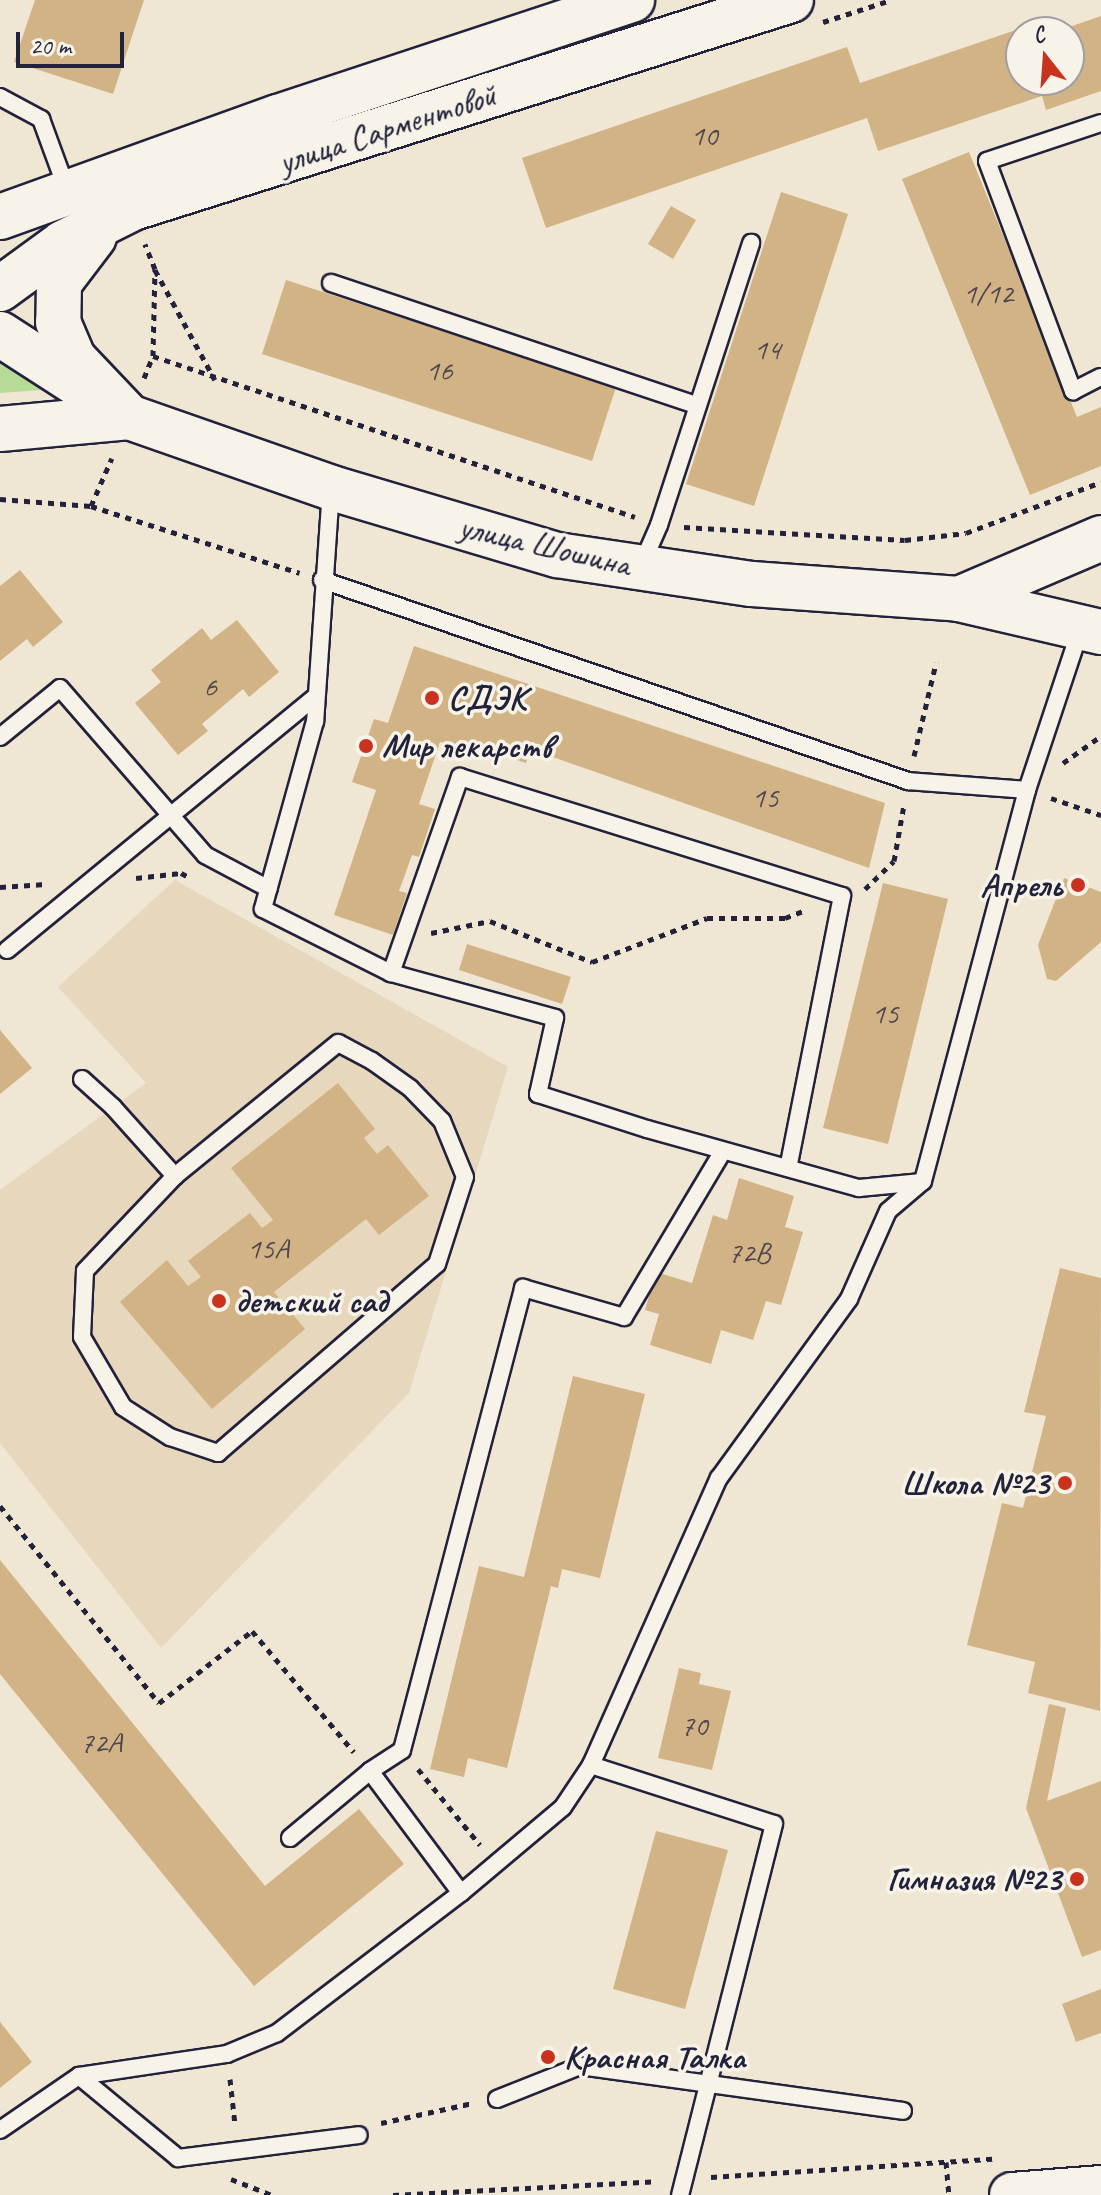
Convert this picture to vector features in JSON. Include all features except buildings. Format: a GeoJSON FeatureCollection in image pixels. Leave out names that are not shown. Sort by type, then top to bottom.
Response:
{"type":"FeatureCollection","features":[{"type":"Feature","properties":{"kind":"street","name":"улица Сарментовой"},"geometry":{"type":"LineString","coordinates":[[0,217],[278,117],[632,0]]}},
{"type":"Feature","properties":{"kind":"street","name":"улица Сарментовой"},"geometry":{"type":"LineString","coordinates":[[0,289],[63,243],[138,223],[791,0]]}},
{"type":"Feature","properties":{"kind":"street"},"geometry":{"type":"LineString","coordinates":[[129,417],[73,358],[58,322],[59,283],[78,254],[99,232],[138,223]]}},
{"type":"Feature","properties":{"kind":"street"},"geometry":{"type":"LineString","coordinates":[[0,334],[129,417]]}},
{"type":"Feature","properties":{"kind":"street","name":"улица Шошина"},"geometry":{"type":"LineString","coordinates":[[0,429],[129,417],[332,488],[557,555],[752,584],[959,599],[1091,629]]}},
{"type":"Feature","properties":{"kind":"street"},"geometry":{"type":"LineString","coordinates":[[959,599],[1101,538]]}},
{"type":"Feature","properties":{"kind":"street"},"geometry":{"type":"LineString","coordinates":[[1010,2177],[1101,2188]]}},
{"type":"Feature","properties":{"kind":"lane"},"geometry":{"type":"LineString","coordinates":[[0,97],[41,119],[68,193]]}},
{"type":"Feature","properties":{"kind":"lane"},"geometry":{"type":"LineString","coordinates":[[1101,123],[987,161],[1073,391],[1101,377]]}},
{"type":"Feature","properties":{"kind":"lane"},"geometry":{"type":"LineString","coordinates":[[641,568],[659,525],[751,243]]}},
{"type":"Feature","properties":{"kind":"lane"},"geometry":{"type":"LineString","coordinates":[[331,283],[696,405]]}},
{"type":"Feature","properties":{"kind":"lane"},"geometry":{"type":"LineString","coordinates":[[332,488],[322,580],[315,721],[263,909],[391,973],[555,1018],[538,1094],[723,1151],[859,1188],[923,1181]]}},
{"type":"Feature","properties":{"kind":"lane"},"geometry":{"type":"LineString","coordinates":[[322,580],[908,781],[1027,790]]}},
{"type":"Feature","properties":{"kind":"lane"},"geometry":{"type":"LineString","coordinates":[[0,2130],[79,2076],[227,2054],[277,2033],[461,1893],[563,1807],[591,1765],[719,1478],[849,1299],[888,1211],[923,1181],[1027,790],[1091,629]]}},
{"type":"Feature","properties":{"kind":"lane"},"geometry":{"type":"LineString","coordinates":[[0,737],[60,688],[205,855],[269,889]]}},
{"type":"Feature","properties":{"kind":"lane"},"geometry":{"type":"LineString","coordinates":[[7,950],[316,696]]}},
{"type":"Feature","properties":{"kind":"lane"},"geometry":{"type":"LineString","coordinates":[[391,973],[460,777],[842,896],[788,1168]]}},
{"type":"Feature","properties":{"kind":"lane"},"geometry":{"type":"LineString","coordinates":[[338,1043],[397,1079],[442,1121],[465,1177],[437,1264],[218,1453],[170,1437],[123,1407],[82,1337],[85,1271],[175,1176],[338,1043]]}},
{"type":"Feature","properties":{"kind":"lane"},"geometry":{"type":"LineString","coordinates":[[82,1079],[113,1107],[175,1176]]}},
{"type":"Feature","properties":{"kind":"lane"},"geometry":{"type":"LineString","coordinates":[[290,1838],[370,1771],[402,1750],[523,1288],[624,1317],[723,1151]]}},
{"type":"Feature","properties":{"kind":"lane"},"geometry":{"type":"LineString","coordinates":[[591,1765],[774,1824],[682,2187]]}},
{"type":"Feature","properties":{"kind":"lane"},"geometry":{"type":"LineString","coordinates":[[370,1771],[461,1893]]}},
{"type":"Feature","properties":{"kind":"lane"},"geometry":{"type":"LineString","coordinates":[[497,2099],[580,2066],[903,2111]]}},
{"type":"Feature","properties":{"kind":"lane"},"geometry":{"type":"LineString","coordinates":[[79,2076],[178,2158],[359,2135]]}},
{"type":"Feature","properties":{"kind":"path"},"geometry":{"type":"LineString","coordinates":[[138,223],[155,269],[215,380]]}},
{"type":"Feature","properties":{"kind":"path"},"geometry":{"type":"LineString","coordinates":[[91,506],[153,356],[155,269]]}},
{"type":"Feature","properties":{"kind":"path"},"geometry":{"type":"LineString","coordinates":[[153,356],[215,380],[659,525],[905,540],[966,533],[1101,482]]}},
{"type":"Feature","properties":{"kind":"path"},"geometry":{"type":"LineString","coordinates":[[0,499],[91,506],[322,580]]}},
{"type":"Feature","properties":{"kind":"path"},"geometry":{"type":"LineString","coordinates":[[403,940],[490,921],[592,962],[707,918],[785,918],[871,887],[894,861],[908,781],[936,663]]}},
{"type":"Feature","properties":{"kind":"path"},"geometry":{"type":"LineString","coordinates":[[1027,790],[1101,815]]}},
{"type":"Feature","properties":{"kind":"path"},"geometry":{"type":"LineString","coordinates":[[0,887],[181,873],[195,879]]}},
{"type":"Feature","properties":{"kind":"path"},"geometry":{"type":"LineString","coordinates":[[0,1506],[159,1703],[252,1631],[370,1771]]}},
{"type":"Feature","properties":{"kind":"path"},"geometry":{"type":"LineString","coordinates":[[402,1750],[495,1865]]}},
{"type":"Feature","properties":{"kind":"path"},"geometry":{"type":"LineString","coordinates":[[227,2054],[238,2150]]}},
{"type":"Feature","properties":{"kind":"path"},"geometry":{"type":"LineString","coordinates":[[359,2135],[383,2121],[497,2099]]}},
{"type":"Feature","properties":{"kind":"path"},"geometry":{"type":"LineString","coordinates":[[946,2162],[949,2195]]}},
{"type":"Feature","properties":{"kind":"path"},"geometry":{"type":"LineString","coordinates":[[393,2195],[682,2187],[946,2162],[1010,2177]]}},
{"type":"Feature","properties":{"kind":"shaded area","name":"детский сад"},"geometry":{"type":"Polygon","coordinates":[[[175,880],[508,1067],[409,1393],[161,1648],[0,1443],[0,1190],[146,1083],[58,987],[175,880]]]}},
{"type":"Feature","properties":{"kind":"green space"},"geometry":{"type":"Polygon","coordinates":[[[0,353],[55,389],[0,393],[0,353]]]}},
{"type":"Feature","properties":{"kind":"place","name":"СДЭК"},"geometry":{"type":"Point","coordinates":[432,698]}},
{"type":"Feature","properties":{"kind":"place","name":"Мир лекарств"},"geometry":{"type":"Point","coordinates":[366,746]}},
{"type":"Feature","properties":{"kind":"place","name":"Апрель"},"geometry":{"type":"Point","coordinates":[1078,885]}},
{"type":"Feature","properties":{"kind":"place","name":"детский сад"},"geometry":{"type":"Point","coordinates":[219,1301]}},
{"type":"Feature","properties":{"kind":"place","name":"Школа №23"},"geometry":{"type":"Point","coordinates":[1065,1483]}},
{"type":"Feature","properties":{"kind":"place","name":"Гимназия №23"},"geometry":{"type":"Point","coordinates":[1077,1879]}},
{"type":"Feature","properties":{"kind":"place","name":"Красная Талка"},"geometry":{"type":"Point","coordinates":[548,2057]}}]}
